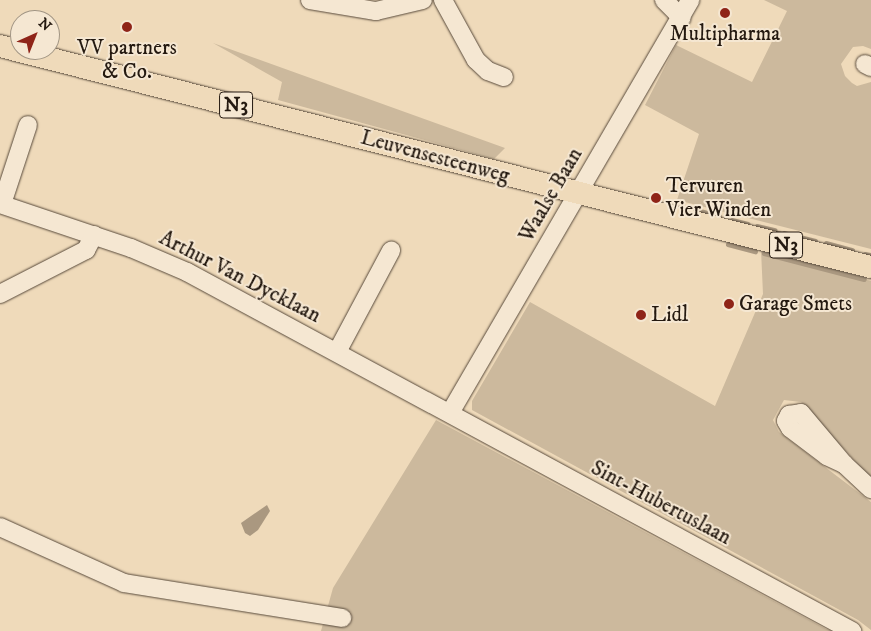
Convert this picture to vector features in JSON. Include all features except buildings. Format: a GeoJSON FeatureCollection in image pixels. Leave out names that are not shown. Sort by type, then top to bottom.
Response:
{"type":"FeatureCollection","features":[{"type":"Feature","properties":{"kind":"main road","name":"Leuvensesteenweg"},"geometry":{"type":"LineString","coordinates":[[0,46],[578,194],[642,207],[871,267]]}},
{"type":"Feature","properties":{"kind":"street"},"geometry":{"type":"LineString","coordinates":[[310,0],[376,11],[423,0]]}},
{"type":"Feature","properties":{"kind":"street"},"geometry":{"type":"LineString","coordinates":[[443,0],[476,60],[488,71],[504,77]]}},
{"type":"Feature","properties":{"kind":"street"},"geometry":{"type":"LineString","coordinates":[[664,0],[682,18]]}},
{"type":"Feature","properties":{"kind":"street","name":"Waalse Baan"},"geometry":{"type":"LineString","coordinates":[[450,413],[682,18],[690,0]]}},
{"type":"Feature","properties":{"kind":"street"},"geometry":{"type":"LineString","coordinates":[[1,204],[28,125]]}},
{"type":"Feature","properties":{"kind":"street","name":"Arthur Van Dycklaan"},"geometry":{"type":"LineString","coordinates":[[1,204],[94,235],[187,272],[450,413]]}},
{"type":"Feature","properties":{"kind":"street"},"geometry":{"type":"LineString","coordinates":[[0,294],[86,250],[94,235]]}},
{"type":"Feature","properties":{"kind":"street"},"geometry":{"type":"LineString","coordinates":[[337,352],[392,251]]}},
{"type":"Feature","properties":{"kind":"street","name":"Sint-Hubertuslaan"},"geometry":{"type":"LineString","coordinates":[[450,413],[852,631]]}},
{"type":"Feature","properties":{"kind":"street"},"geometry":{"type":"LineString","coordinates":[[844,464],[871,489]]}},
{"type":"Feature","properties":{"kind":"street"},"geometry":{"type":"LineString","coordinates":[[0,527],[124,583],[342,618]]}},
{"type":"Feature","properties":{"kind":"shaded area"},"geometry":{"type":"Polygon","coordinates":[[[764,0],[871,0],[871,49],[863,46],[853,47],[841,64],[845,76],[857,86],[871,82],[871,249],[677,200],[699,134],[645,105],[676,45],[752,82],[787,11],[764,0]]]}},
{"type":"Feature","properties":{"kind":"shaded area"},"geometry":{"type":"Polygon","coordinates":[[[213,43],[505,148],[494,159],[278,100],[282,82],[213,43]]]}},
{"type":"Feature","properties":{"kind":"shaded area"},"geometry":{"type":"Polygon","coordinates":[[[761,250],[871,281],[871,479],[801,402],[784,400],[773,420],[779,432],[871,502],[871,630],[858,620],[472,410],[472,401],[530,302],[715,406],[763,294],[761,250]]]}},
{"type":"Feature","properties":{"kind":"shaded area"},"geometry":{"type":"Polygon","coordinates":[[[436,420],[826,629],[834,631],[321,631],[333,588],[436,420]]]}},
{"type":"Feature","properties":{"kind":"shaded area"},"geometry":{"type":"Polygon","coordinates":[[[267,505],[270,511],[258,530],[250,536],[245,533],[241,523],[267,505]]]}},
{"type":"Feature","properties":{"kind":"waterway"},"geometry":{"type":"LineString","coordinates":[[689,208],[719,216]]}},
{"type":"Feature","properties":{"kind":"waterway"},"geometry":{"type":"LineString","coordinates":[[732,220],[748,224]]}},
{"type":"Feature","properties":{"kind":"waterway"},"geometry":{"type":"LineString","coordinates":[[757,226],[775,230]]}},
{"type":"Feature","properties":{"kind":"waterway"},"geometry":{"type":"LineString","coordinates":[[784,233],[815,241]]}},
{"type":"Feature","properties":{"kind":"waterway"},"geometry":{"type":"LineString","coordinates":[[826,243],[852,250]]}},
{"type":"Feature","properties":{"kind":"waterway"},"geometry":{"type":"LineString","coordinates":[[728,244],[755,251]]}},
{"type":"Feature","properties":{"kind":"waterway"},"geometry":{"type":"LineString","coordinates":[[764,253],[864,279]]}},
{"type":"Feature","properties":{"kind":"waterway"},"geometry":{"type":"LineString","coordinates":[[865,254],[871,255]]}},
{"type":"Feature","properties":{"kind":"place","name":"Multipharma"},"geometry":{"type":"Point","coordinates":[725,13]}},
{"type":"Feature","properties":{"kind":"place","name":"VV partners & Co."},"geometry":{"type":"Point","coordinates":[127,27]}},
{"type":"Feature","properties":{"kind":"place","name":"Tervuren Vier Winden"},"geometry":{"type":"Point","coordinates":[656,198]}},
{"type":"Feature","properties":{"kind":"place","name":"Garage Smets"},"geometry":{"type":"Point","coordinates":[729,304]}},
{"type":"Feature","properties":{"kind":"place","name":"Lidl"},"geometry":{"type":"Point","coordinates":[641,315]}}]}
